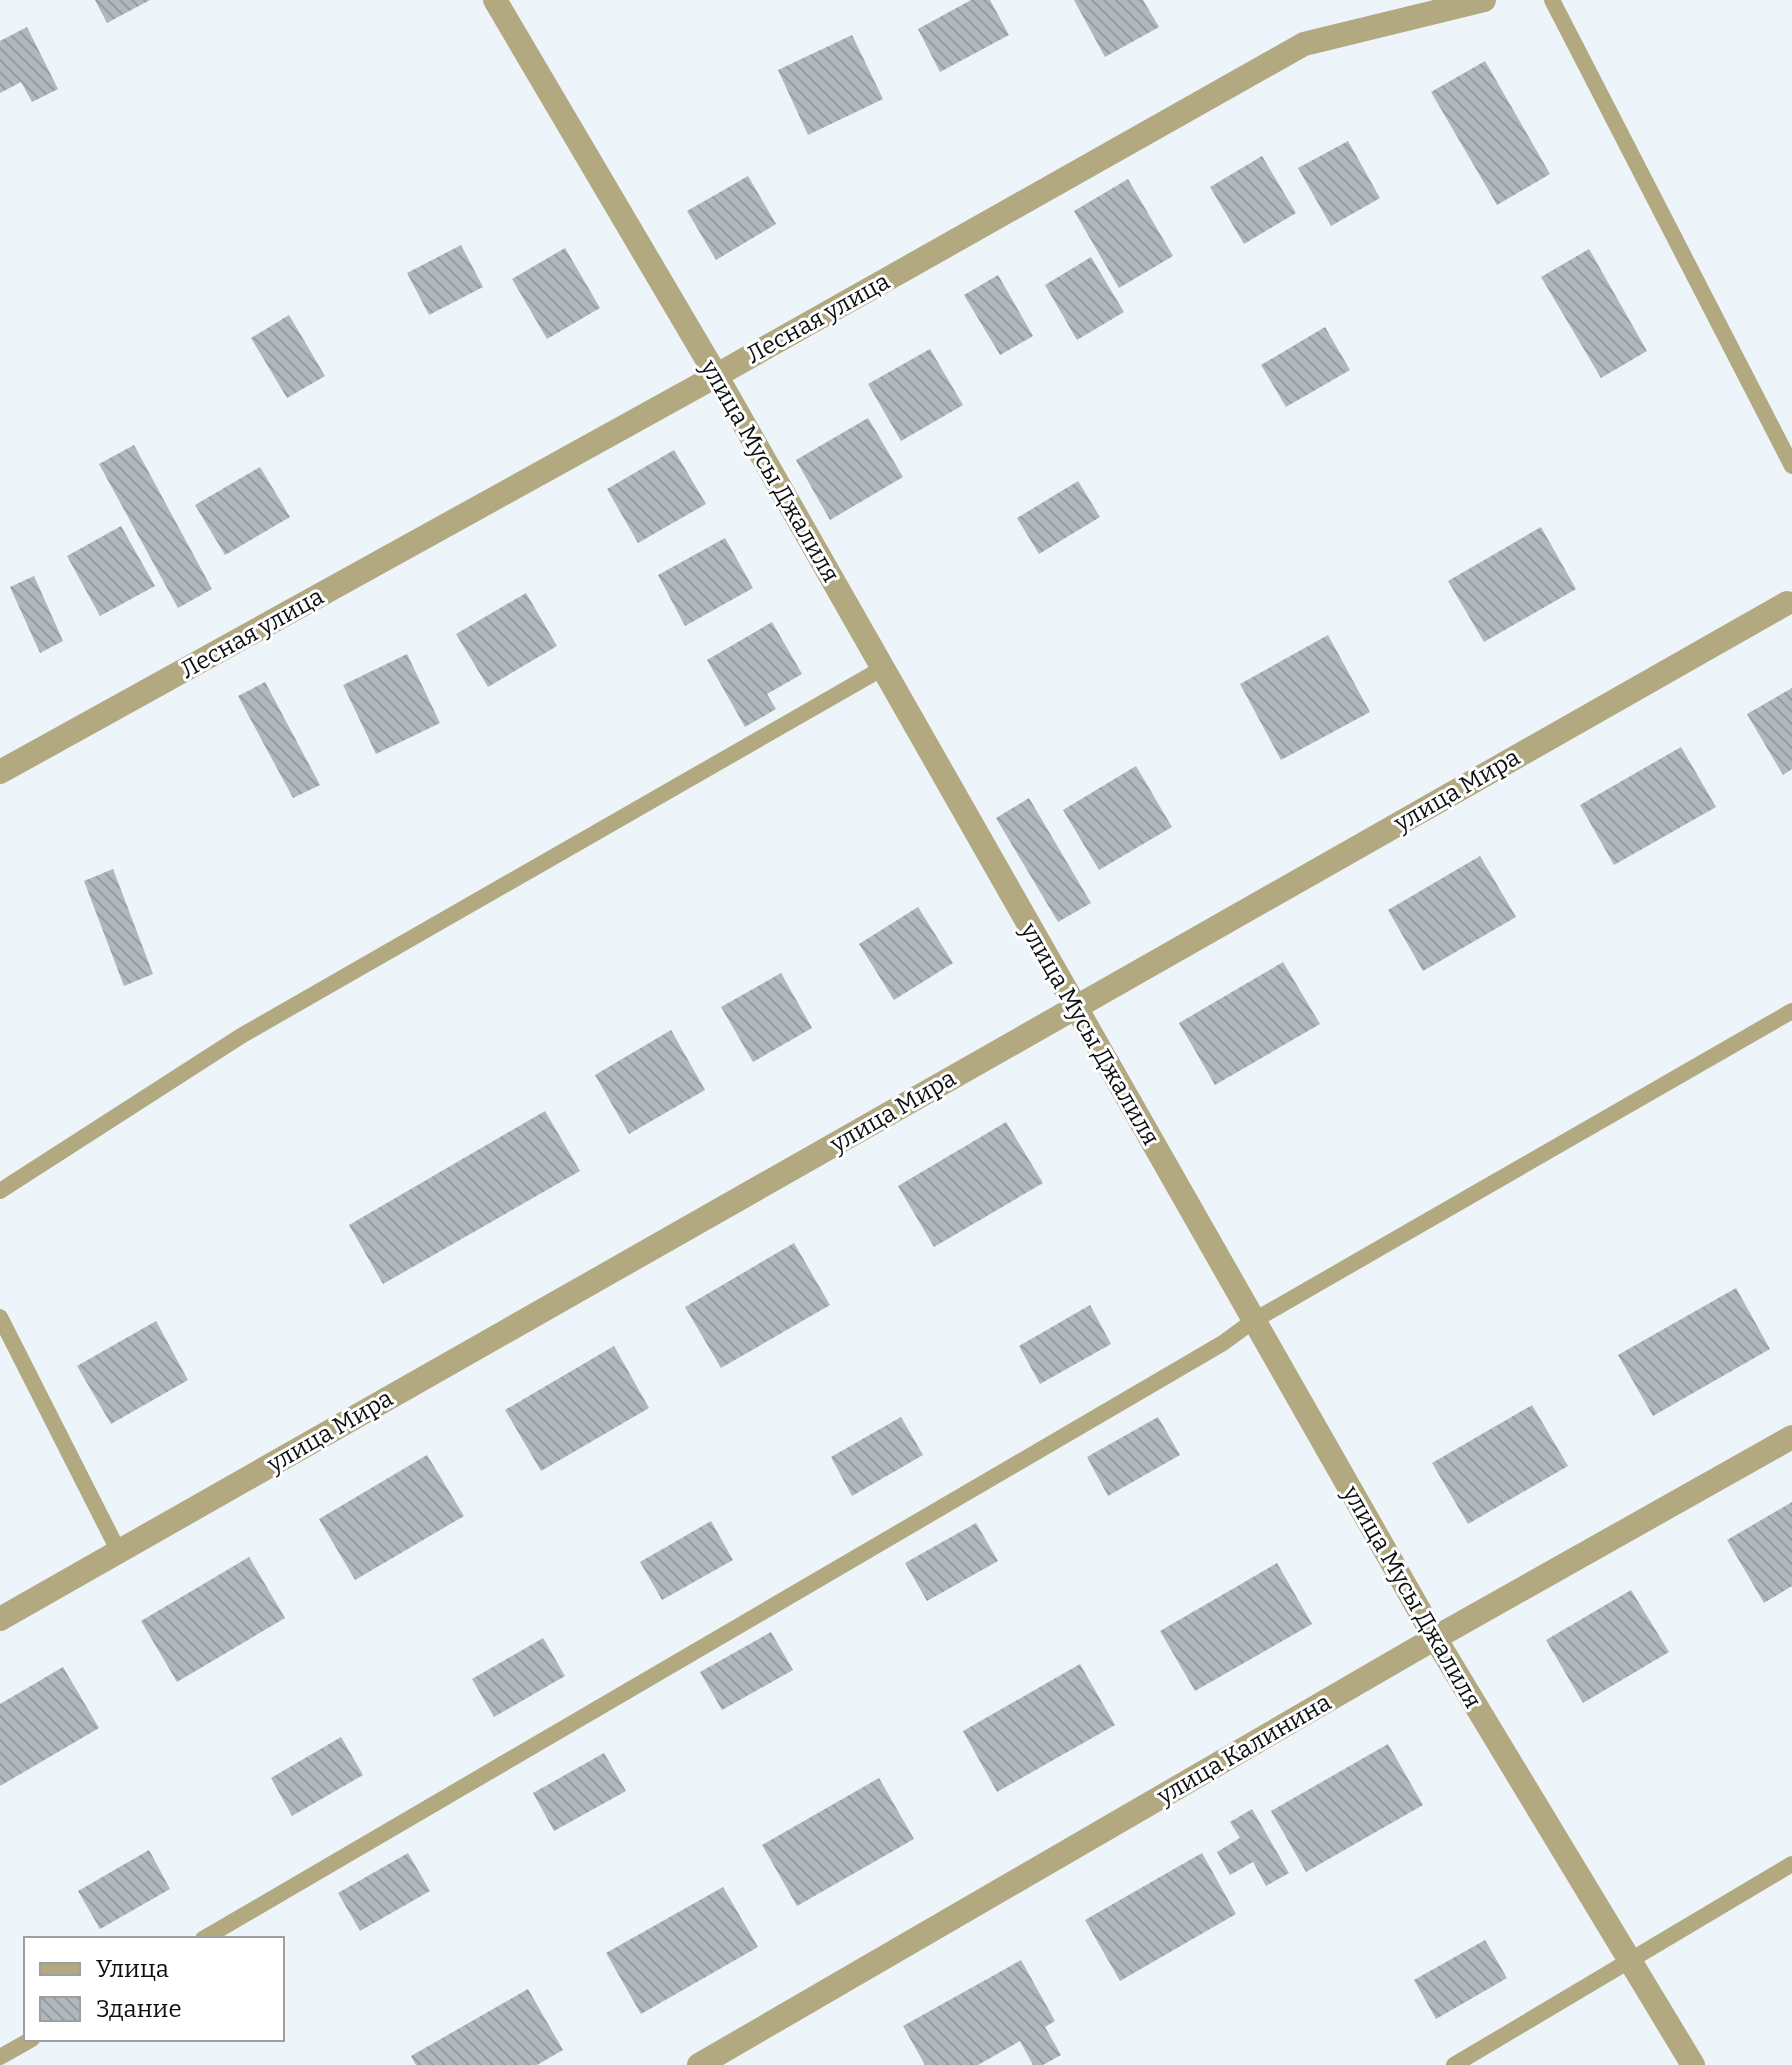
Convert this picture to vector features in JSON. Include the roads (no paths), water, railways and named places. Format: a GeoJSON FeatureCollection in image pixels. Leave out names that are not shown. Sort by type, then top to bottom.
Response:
{"type":"FeatureCollection","features":[{"type":"Feature","properties":{"kind":"street","name":"улица Мусы Джалиля"},"geometry":{"type":"LineString","coordinates":[[495,0],[716,375],[1435,1638],[1693,2065]]}},
{"type":"Feature","properties":{"kind":"street","name":"Лесная улица"},"geometry":{"type":"LineString","coordinates":[[0,772],[1304,44],[1484,0]]}},
{"type":"Feature","properties":{"kind":"street","name":"улица Мира"},"geometry":{"type":"LineString","coordinates":[[0,1619],[1790,599]]}},
{"type":"Feature","properties":{"kind":"street","name":"улица Калинина"},"geometry":{"type":"LineString","coordinates":[[699,2065],[1435,1638],[1792,1437]]}},
{"type":"Feature","properties":{"kind":"lane"},"geometry":{"type":"LineString","coordinates":[[1552,0],[1792,466]]}},
{"type":"Feature","properties":{"kind":"lane"},"geometry":{"type":"LineString","coordinates":[[0,1191],[241,1036],[883,668]]}},
{"type":"Feature","properties":{"kind":"lane"},"geometry":{"type":"LineString","coordinates":[[206,1937],[1223,1343],[1253,1321],[1792,1011]]}},
{"type":"Feature","properties":{"kind":"lane"},"geometry":{"type":"LineString","coordinates":[[0,1317],[119,1552]]}},
{"type":"Feature","properties":{"kind":"lane"},"geometry":{"type":"LineString","coordinates":[[1454,2065],[1792,1864]]}},
{"type":"Feature","properties":{"kind":"lane"},"geometry":{"type":"LineString","coordinates":[[0,2057],[28,2041]]}}]}
